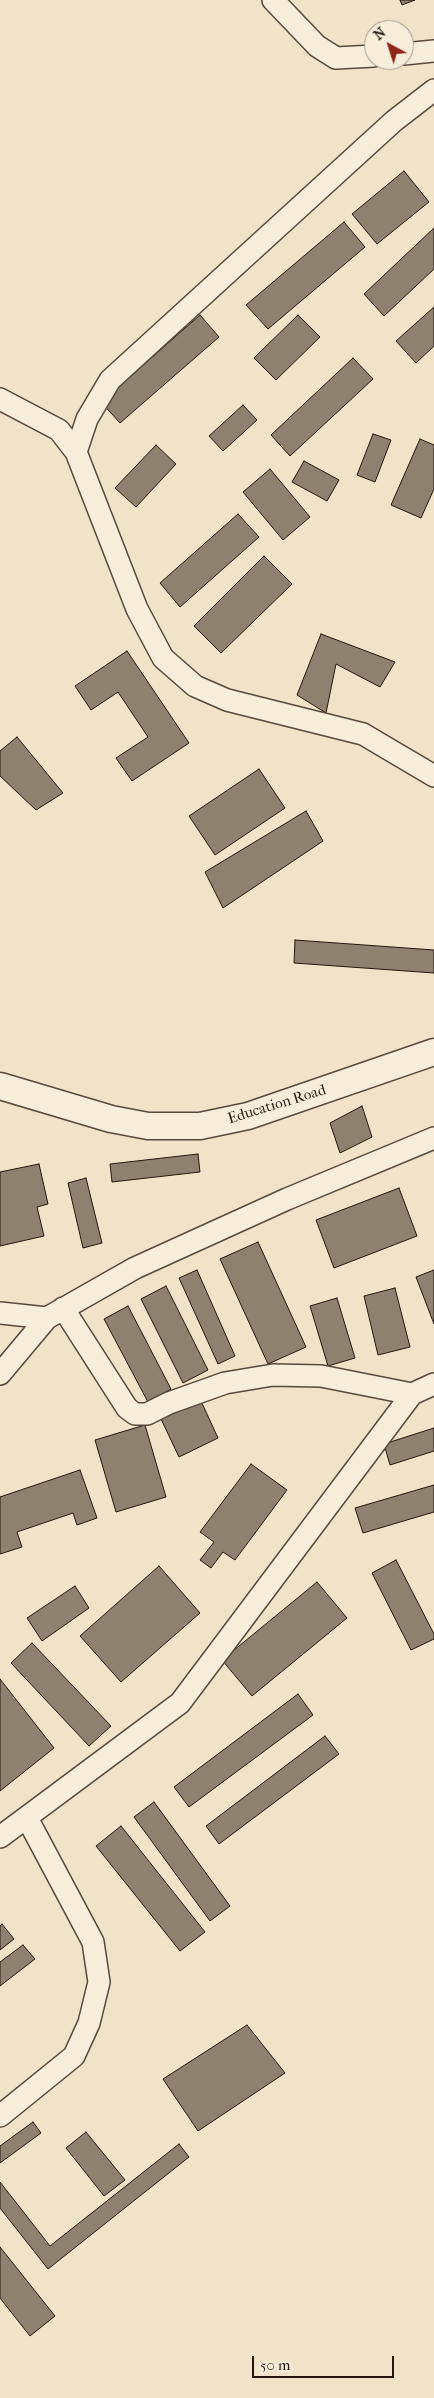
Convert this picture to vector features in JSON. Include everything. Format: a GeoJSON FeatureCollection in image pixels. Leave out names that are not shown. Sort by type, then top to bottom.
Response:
{"type":"FeatureCollection","features":[{"type":"Feature","properties":{"kind":"street"},"geometry":{"type":"LineString","coordinates":[[273,0],[317,46],[336,58],[364,57]]}},
{"type":"Feature","properties":{"kind":"street"},"geometry":{"type":"LineString","coordinates":[[414,53],[434,51]]}},
{"type":"Feature","properties":{"kind":"street"},"geometry":{"type":"LineString","coordinates":[[76,452],[87,419],[110,380],[394,120],[434,90]]}},
{"type":"Feature","properties":{"kind":"street"},"geometry":{"type":"LineString","coordinates":[[0,399],[59,430],[76,452],[137,610],[163,658],[195,686],[227,700],[363,734],[434,776]]}},
{"type":"Feature","properties":{"kind":"street","name":"Education Road"},"geometry":{"type":"LineString","coordinates":[[0,1086],[111,1119],[148,1126],[200,1126],[248,1116],[434,1052]]}},
{"type":"Feature","properties":{"kind":"street"},"geometry":{"type":"LineString","coordinates":[[0,1374],[55,1313],[135,1268],[287,1199],[434,1138]]}},
{"type":"Feature","properties":{"kind":"street"},"geometry":{"type":"LineString","coordinates":[[0,1313],[55,1313]]}},
{"type":"Feature","properties":{"kind":"street"},"geometry":{"type":"LineString","coordinates":[[55,1313],[127,1408],[135,1414],[147,1414],[169,1403],[224,1383],[273,1375],[322,1376],[412,1394]]}},
{"type":"Feature","properties":{"kind":"street"},"geometry":{"type":"LineString","coordinates":[[0,1837],[180,1703],[412,1394],[434,1384]]}},
{"type":"Feature","properties":{"kind":"street"},"geometry":{"type":"LineString","coordinates":[[0,2116],[74,2056],[90,2023],[99,1982],[93,1942],[27,1818]]}},
{"type":"Feature","properties":{"kind":"building"},"geometry":{"type":"Polygon","coordinates":[[[400,0],[415,0],[402,5],[400,0]]]}},
{"type":"Feature","properties":{"kind":"building"},"geometry":{"type":"Polygon","coordinates":[[[404,171],[429,202],[377,244],[352,214],[404,171]]]}},
{"type":"Feature","properties":{"kind":"building"},"geometry":{"type":"Polygon","coordinates":[[[344,222],[365,247],[268,329],[246,305],[344,222]]]}},
{"type":"Feature","properties":{"kind":"building"},"geometry":{"type":"Polygon","coordinates":[[[434,228],[434,269],[384,316],[364,294],[434,228]]]}},
{"type":"Feature","properties":{"kind":"building"},"geometry":{"type":"Polygon","coordinates":[[[434,307],[434,346],[416,363],[396,341],[434,307]]]}},
{"type":"Feature","properties":{"kind":"building"},"geometry":{"type":"Polygon","coordinates":[[[200,315],[219,337],[120,423],[101,402],[200,315]]]}},
{"type":"Feature","properties":{"kind":"building"},"geometry":{"type":"Polygon","coordinates":[[[298,315],[320,337],[276,380],[254,358],[298,315]]]}},
{"type":"Feature","properties":{"kind":"building"},"geometry":{"type":"Polygon","coordinates":[[[353,358],[373,379],[290,456],[271,435],[353,358]]]}},
{"type":"Feature","properties":{"kind":"building"},"geometry":{"type":"Polygon","coordinates":[[[243,405],[257,420],[223,451],[209,436],[243,405]]]}},
{"type":"Feature","properties":{"kind":"building"},"geometry":{"type":"Polygon","coordinates":[[[373,434],[391,440],[375,482],[357,475],[373,434]]]}},
{"type":"Feature","properties":{"kind":"building"},"geometry":{"type":"Polygon","coordinates":[[[420,439],[434,445],[434,489],[421,518],[391,505],[420,439]]]}},
{"type":"Feature","properties":{"kind":"building"},"geometry":{"type":"Polygon","coordinates":[[[156,445],[176,464],[136,507],[115,488],[156,445]]]}},
{"type":"Feature","properties":{"kind":"building"},"geometry":{"type":"Polygon","coordinates":[[[304,461],[339,480],[327,501],[292,482],[304,461]]]}},
{"type":"Feature","properties":{"kind":"building"},"geometry":{"type":"Polygon","coordinates":[[[270,469],[310,517],[283,540],[243,492],[270,469]]]}},
{"type":"Feature","properties":{"kind":"building"},"geometry":{"type":"Polygon","coordinates":[[[238,514],[259,537],[180,607],[160,583],[238,514]]]}},
{"type":"Feature","properties":{"kind":"building"},"geometry":{"type":"Polygon","coordinates":[[[264,556],[292,584],[221,653],[194,626],[264,556]]]}},
{"type":"Feature","properties":{"kind":"building"},"geometry":{"type":"Polygon","coordinates":[[[321,634],[395,662],[380,687],[336,664],[326,713],[297,695],[321,634]]]}},
{"type":"Feature","properties":{"kind":"building"},"geometry":{"type":"Polygon","coordinates":[[[127,651],[189,743],[132,781],[116,758],[148,737],[118,692],[91,710],[75,686],[127,651]]]}},
{"type":"Feature","properties":{"kind":"building"},"geometry":{"type":"Polygon","coordinates":[[[17,737],[63,793],[36,810],[0,776],[0,751],[17,737]]]}},
{"type":"Feature","properties":{"kind":"building"},"geometry":{"type":"Polygon","coordinates":[[[259,769],[285,808],[215,855],[189,816],[259,769]]]}},
{"type":"Feature","properties":{"kind":"building"},"geometry":{"type":"Polygon","coordinates":[[[306,811],[323,841],[223,908],[205,872],[306,811]]]}},
{"type":"Feature","properties":{"kind":"building"},"geometry":{"type":"Polygon","coordinates":[[[295,940],[434,950],[434,973],[294,963],[295,940]]]}},
{"type":"Feature","properties":{"kind":"building"},"geometry":{"type":"Polygon","coordinates":[[[362,1106],[372,1137],[340,1153],[330,1123],[362,1106]]]}},
{"type":"Feature","properties":{"kind":"building"},"geometry":{"type":"Polygon","coordinates":[[[198,1154],[200,1172],[112,1182],[110,1164],[198,1154]]]}},
{"type":"Feature","properties":{"kind":"building"},"geometry":{"type":"Polygon","coordinates":[[[39,1164],[48,1204],[37,1207],[44,1236],[0,1246],[0,1172],[39,1164]]]}},
{"type":"Feature","properties":{"kind":"building"},"geometry":{"type":"Polygon","coordinates":[[[86,1178],[102,1243],[83,1248],[68,1183],[86,1178]]]}},
{"type":"Feature","properties":{"kind":"building"},"geometry":{"type":"Polygon","coordinates":[[[399,1188],[417,1236],[334,1268],[316,1220],[399,1188]]]}},
{"type":"Feature","properties":{"kind":"building"},"geometry":{"type":"Polygon","coordinates":[[[258,1242],[306,1347],[268,1364],[220,1259],[258,1242]]]}},
{"type":"Feature","properties":{"kind":"building"},"geometry":{"type":"Polygon","coordinates":[[[197,1270],[235,1356],[218,1364],[179,1278],[197,1270]]]}},
{"type":"Feature","properties":{"kind":"building"},"geometry":{"type":"Polygon","coordinates":[[[434,1270],[434,1324],[416,1277],[434,1270]]]}},
{"type":"Feature","properties":{"kind":"building"},"geometry":{"type":"Polygon","coordinates":[[[166,1286],[208,1370],[183,1383],[141,1299],[166,1286]]]}},
{"type":"Feature","properties":{"kind":"building"},"geometry":{"type":"Polygon","coordinates":[[[395,1288],[410,1347],[378,1355],[364,1296],[395,1288]]]}},
{"type":"Feature","properties":{"kind":"building"},"geometry":{"type":"Polygon","coordinates":[[[337,1298],[355,1358],[328,1366],[310,1306],[337,1298]]]}},
{"type":"Feature","properties":{"kind":"building"},"geometry":{"type":"Polygon","coordinates":[[[128,1306],[171,1389],[148,1402],[104,1319],[128,1306]]]}},
{"type":"Feature","properties":{"kind":"building"},"geometry":{"type":"Polygon","coordinates":[[[201,1401],[218,1438],[179,1457],[161,1419],[201,1401]]]}},
{"type":"Feature","properties":{"kind":"building"},"geometry":{"type":"Polygon","coordinates":[[[145,1425],[166,1497],[116,1512],[95,1440],[145,1425]]]}},
{"type":"Feature","properties":{"kind":"building"},"geometry":{"type":"Polygon","coordinates":[[[434,1428],[434,1451],[390,1465],[384,1444],[434,1428]]]}},
{"type":"Feature","properties":{"kind":"building"},"geometry":{"type":"Polygon","coordinates":[[[251,1464],[287,1490],[235,1560],[223,1552],[211,1568],[200,1560],[214,1542],[200,1532],[251,1464]]]}},
{"type":"Feature","properties":{"kind":"building"},"geometry":{"type":"Polygon","coordinates":[[[80,1470],[97,1518],[77,1525],[73,1513],[17,1532],[22,1547],[0,1554],[0,1497],[80,1470]]]}},
{"type":"Feature","properties":{"kind":"building"},"geometry":{"type":"Polygon","coordinates":[[[434,1485],[434,1512],[363,1533],[355,1508],[434,1485]]]}},
{"type":"Feature","properties":{"kind":"building"},"geometry":{"type":"Polygon","coordinates":[[[396,1560],[434,1634],[434,1639],[411,1650],[372,1573],[396,1560]]]}},
{"type":"Feature","properties":{"kind":"building"},"geometry":{"type":"Polygon","coordinates":[[[159,1566],[200,1613],[121,1682],[80,1636],[159,1566]]]}},
{"type":"Feature","properties":{"kind":"building"},"geometry":{"type":"Polygon","coordinates":[[[317,1582],[347,1618],[252,1696],[222,1660],[317,1582]]]}},
{"type":"Feature","properties":{"kind":"building"},"geometry":{"type":"Polygon","coordinates":[[[75,1586],[89,1608],[42,1641],[27,1618],[75,1586]]]}},
{"type":"Feature","properties":{"kind":"building"},"geometry":{"type":"Polygon","coordinates":[[[32,1643],[111,1726],[89,1746],[11,1663],[32,1643]]]}},
{"type":"Feature","properties":{"kind":"building"},"geometry":{"type":"Polygon","coordinates":[[[0,1679],[54,1748],[0,1791],[0,1679]]]}},
{"type":"Feature","properties":{"kind":"building"},"geometry":{"type":"Polygon","coordinates":[[[298,1694],[313,1715],[189,1807],[174,1787],[298,1694]]]}},
{"type":"Feature","properties":{"kind":"building"},"geometry":{"type":"Polygon","coordinates":[[[325,1736],[339,1754],[219,1844],[206,1826],[325,1736]]]}},
{"type":"Feature","properties":{"kind":"building"},"geometry":{"type":"Polygon","coordinates":[[[154,1802],[230,1906],[210,1921],[134,1817],[154,1802]]]}},
{"type":"Feature","properties":{"kind":"building"},"geometry":{"type":"Polygon","coordinates":[[[121,1826],[205,1932],[180,1951],[96,1846],[121,1826]]]}},
{"type":"Feature","properties":{"kind":"building"},"geometry":{"type":"Polygon","coordinates":[[[2,1924],[14,1939],[0,1950],[0,1926],[2,1924]]]}},
{"type":"Feature","properties":{"kind":"building"},"geometry":{"type":"Polygon","coordinates":[[[23,1945],[35,1959],[0,1986],[0,1962],[23,1945]]]}},
{"type":"Feature","properties":{"kind":"building"},"geometry":{"type":"Polygon","coordinates":[[[247,2025],[285,2073],[198,2131],[163,2079],[247,2025]]]}},
{"type":"Feature","properties":{"kind":"building"},"geometry":{"type":"Polygon","coordinates":[[[33,2122],[41,2133],[0,2163],[0,2146],[33,2122]]]}},
{"type":"Feature","properties":{"kind":"building"},"geometry":{"type":"Polygon","coordinates":[[[86,2132],[125,2180],[104,2196],[66,2148],[86,2132]]]}},
{"type":"Feature","properties":{"kind":"building"},"geometry":{"type":"Polygon","coordinates":[[[179,2144],[189,2157],[48,2269],[0,2208],[0,2182],[50,2246],[179,2144]]]}},
{"type":"Feature","properties":{"kind":"building"},"geometry":{"type":"Polygon","coordinates":[[[0,2247],[55,2316],[30,2336],[0,2298],[0,2247]]]}}]}
